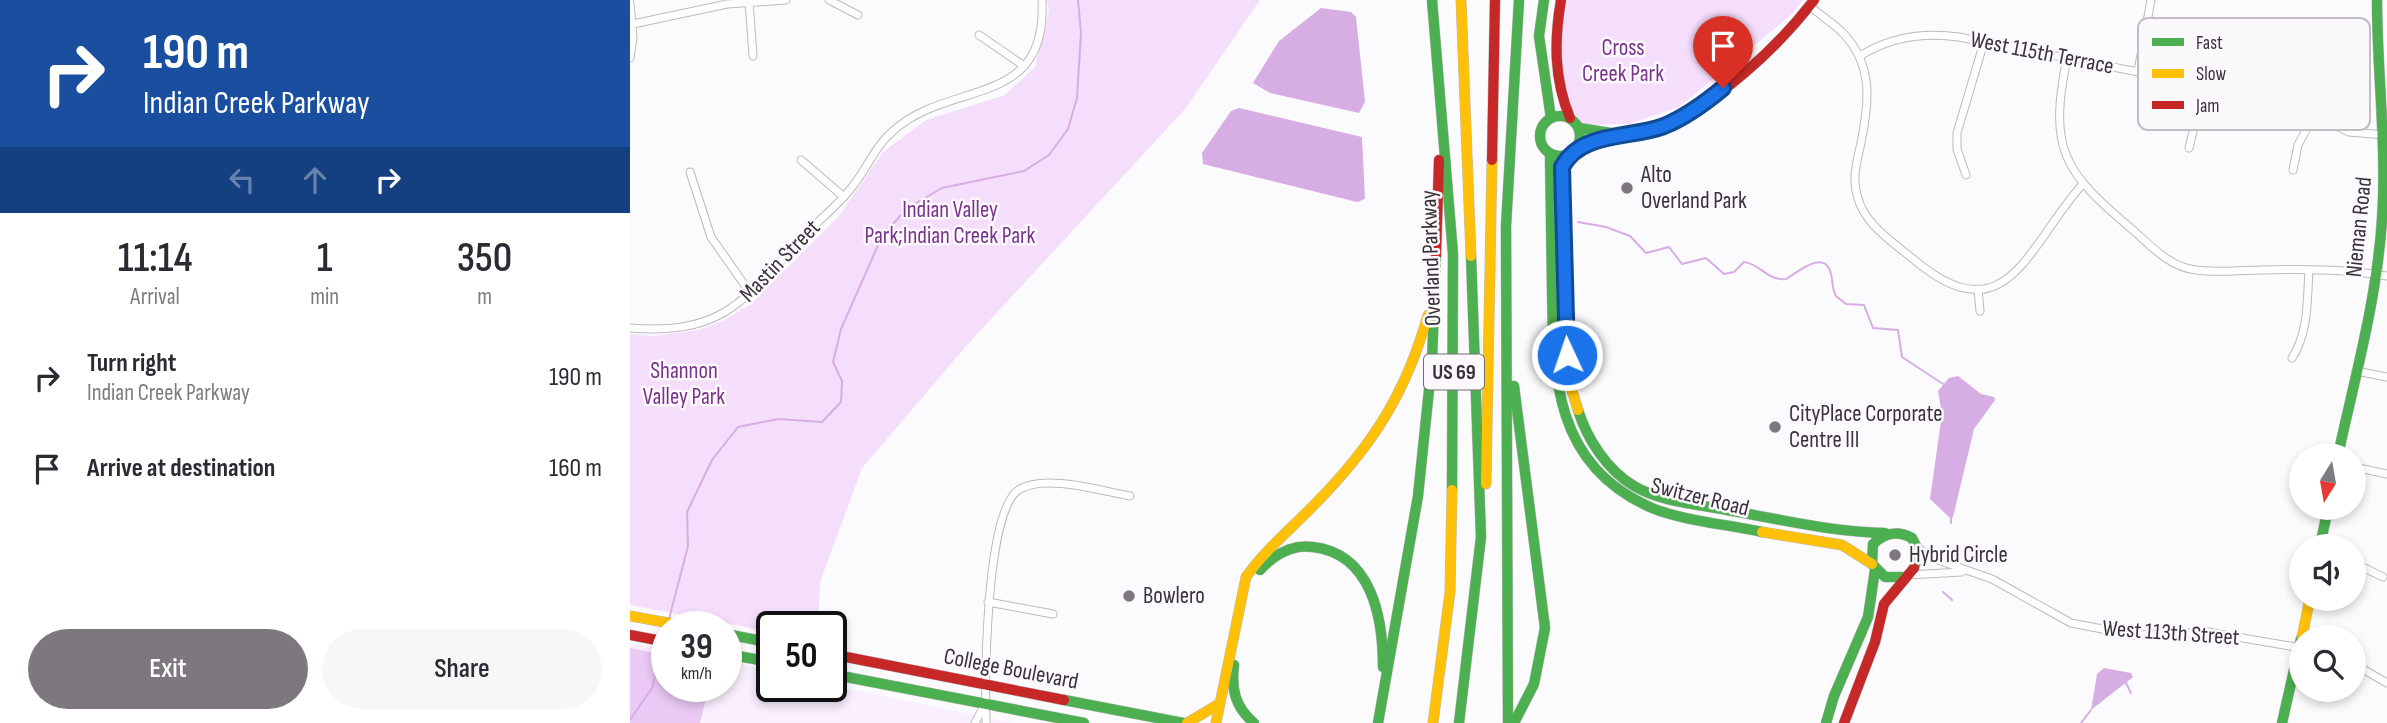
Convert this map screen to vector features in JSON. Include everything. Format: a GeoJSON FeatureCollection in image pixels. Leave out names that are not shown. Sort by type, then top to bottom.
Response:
{"type":"FeatureCollection","features":[{"type":"Feature","properties":{"kind":"main road","name":"Overland Parkway"},"geometry":{"type":"LineString","coordinates":[[1433,0],[1453,254],[1454,368],[1450,592],[1433,723]]}},
{"type":"Feature","properties":{"kind":"main road","name":"Overland Parkway"},"geometry":{"type":"LineString","coordinates":[[1458,723],[1481,537],[1461,0]]}},
{"type":"Feature","properties":{"kind":"main road"},"geometry":{"type":"LineString","coordinates":[[1481,537],[1487,474],[1495,0]]}},
{"type":"Feature","properties":{"kind":"main road"},"geometry":{"type":"LineString","coordinates":[[1508,723],[1507,180],[1519,0]]}},
{"type":"Feature","properties":{"kind":"main road","name":"Switzer Road"},"geometry":{"type":"LineString","coordinates":[[1544,0],[1539,36],[1551,118],[1540,132],[1542,145],[1550,154],[1553,366],[1562,410],[1577,444],[1600,472],[1627,496],[1664,512],[1851,548],[1874,567]]}},
{"type":"Feature","properties":{"kind":"main road"},"geometry":{"type":"LineString","coordinates":[[1561,0],[1554,51],[1556,77],[1570,118],[1579,128],[1628,136]]}},
{"type":"Feature","properties":{"kind":"main road","name":"Nieman Road"},"geometry":{"type":"LineString","coordinates":[[2341,443],[2375,274],[2383,218],[2385,135],[2377,0]]}},
{"type":"Feature","properties":{"kind":"main road"},"geometry":{"type":"LineString","coordinates":[[1550,154],[1573,151],[1593,142],[1628,136],[1672,123],[1704,103],[1788,30],[1812,3]]}},
{"type":"Feature","properties":{"kind":"main road"},"geometry":{"type":"LineString","coordinates":[[1379,719],[1418,496],[1432,361],[1441,100]]}},
{"type":"Feature","properties":{"kind":"main road"},"geometry":{"type":"LineString","coordinates":[[1551,118],[1570,118]]}},
{"type":"Feature","properties":{"kind":"main road","name":"Switzer Road"},"geometry":{"type":"LineString","coordinates":[[1579,128],[1573,151],[1562,167],[1564,307],[1568,378],[1573,402],[1589,439],[1608,464],[1626,481],[1656,496],[1848,532],[1885,533]]}},
{"type":"Feature","properties":{"kind":"main road"},"geometry":{"type":"LineString","coordinates":[[1216,723],[1246,577],[1258,560],[1353,466],[1388,420],[1421,346],[1435,284]]}},
{"type":"Feature","properties":{"kind":"main road"},"geometry":{"type":"LineString","coordinates":[[1552,307],[1564,307]]}},
{"type":"Feature","properties":{"kind":"main road"},"geometry":{"type":"LineString","coordinates":[[1506,356],[1513,372],[1520,448],[1542,589],[1545,628],[1534,684],[1514,723]]}},
{"type":"Feature","properties":{"kind":"main road"},"geometry":{"type":"LineString","coordinates":[[1600,472],[1608,464]]}},
{"type":"Feature","properties":{"kind":"main road"},"geometry":{"type":"LineString","coordinates":[[1788,537],[1791,521]]}},
{"type":"Feature","properties":{"kind":"main road"},"geometry":{"type":"LineString","coordinates":[[1826,723],[1832,695],[1867,620],[1874,595],[1873,544],[1885,533],[1901,532],[1908,535],[1917,548],[1917,563],[1886,600],[1875,641],[1849,701],[1844,723]]}},
{"type":"Feature","properties":{"kind":"main road"},"geometry":{"type":"LineString","coordinates":[[1254,723],[1244,715],[1233,689],[1234,667],[1248,598],[1255,578],[1267,563],[1285,551],[1301,547],[1318,547],[1342,556],[1361,573],[1371,590],[1383,631],[1379,719]]}},
{"type":"Feature","properties":{"kind":"main road"},"geometry":{"type":"LineString","coordinates":[[1874,567],[1893,579],[1906,576]]}},
{"type":"Feature","properties":{"kind":"main road"},"geometry":{"type":"LineString","coordinates":[[630,616],[651,620]]}},
{"type":"Feature","properties":{"kind":"main road","name":"College Boulevard"},"geometry":{"type":"LineString","coordinates":[[847,657],[1185,723]]}},
{"type":"Feature","properties":{"kind":"main road","name":"College Boulevard"},"geometry":{"type":"LineString","coordinates":[[847,677],[1083,723]]}},
{"type":"Feature","properties":{"kind":"main road"},"geometry":{"type":"LineString","coordinates":[[2282,723],[2289,694]]}},
{"type":"Feature","properties":{"kind":"main road"},"geometry":{"type":"LineString","coordinates":[[1832,695],[1849,701]]}},
{"type":"Feature","properties":{"kind":"main road"},"geometry":{"type":"LineString","coordinates":[[1185,723],[1219,704]]}},
{"type":"Feature","properties":{"kind":"street"},"geometry":{"type":"LineString","coordinates":[[634,23],[749,1],[786,0]]}},
{"type":"Feature","properties":{"kind":"street"},"geometry":{"type":"LineString","coordinates":[[829,0],[859,15]]}},
{"type":"Feature","properties":{"kind":"street","name":"Mastin Street"},"geometry":{"type":"LineString","coordinates":[[630,328],[654,330],[700,324],[732,310],[751,294],[844,197],[881,143],[900,125],[920,113],[1000,85],[1024,66],[1035,51],[1041,33],[1042,0]]}},
{"type":"Feature","properties":{"kind":"street"},"geometry":{"type":"LineString","coordinates":[[2147,18],[2151,0]]}},
{"type":"Feature","properties":{"kind":"street"},"geometry":{"type":"LineString","coordinates":[[749,1],[753,56]]}},
{"type":"Feature","properties":{"kind":"street"},"geometry":{"type":"LineString","coordinates":[[630,3],[634,23],[630,58]]}},
{"type":"Feature","properties":{"kind":"street"},"geometry":{"type":"LineString","coordinates":[[1812,3],[1843,33],[1860,56],[1866,74],[1868,104],[1855,182],[1864,214],[1934,278],[1954,287],[1978,289],[1992,288],[2016,273],[2082,185]]}},
{"type":"Feature","properties":{"kind":"street","name":"West 115th Terrace"},"geometry":{"type":"LineString","coordinates":[[1860,56],[1887,42],[1922,34],[1940,34],[2137,71]]}},
{"type":"Feature","properties":{"kind":"street"},"geometry":{"type":"LineString","coordinates":[[979,35],[1024,66]]}},
{"type":"Feature","properties":{"kind":"street"},"geometry":{"type":"LineString","coordinates":[[1966,175],[1957,149],[1957,134],[1984,42]]}},
{"type":"Feature","properties":{"kind":"street"},"geometry":{"type":"LineString","coordinates":[[2067,58],[2059,95],[2059,128],[2068,162],[2082,185],[2164,257],[2186,268],[2344,269],[2387,276]]}},
{"type":"Feature","properties":{"kind":"street"},"geometry":{"type":"LineString","coordinates":[[2137,71],[2138,66]]}},
{"type":"Feature","properties":{"kind":"street"},"geometry":{"type":"LineString","coordinates":[[2189,148],[2193,130]]}},
{"type":"Feature","properties":{"kind":"street"},"geometry":{"type":"LineString","coordinates":[[2293,170],[2298,145],[2306,130]]}},
{"type":"Feature","properties":{"kind":"street","name":"West 115th Terrace"},"geometry":{"type":"LineString","coordinates":[[2345,130],[2385,135]]}},
{"type":"Feature","properties":{"kind":"street"},"geometry":{"type":"LineString","coordinates":[[801,160],[844,197]]}},
{"type":"Feature","properties":{"kind":"street"},"geometry":{"type":"LineString","coordinates":[[690,172],[711,237],[751,294]]}},
{"type":"Feature","properties":{"kind":"street"},"geometry":{"type":"LineString","coordinates":[[2292,358],[2300,341],[2308,307],[2309,270]]}},
{"type":"Feature","properties":{"kind":"street"},"geometry":{"type":"LineString","coordinates":[[1978,289],[1980,311]]}},
{"type":"Feature","properties":{"kind":"street"},"geometry":{"type":"LineString","coordinates":[[2356,371],[2387,377]]}},
{"type":"Feature","properties":{"kind":"street"},"geometry":{"type":"LineString","coordinates":[[2366,470],[2387,474]]}},
{"type":"Feature","properties":{"kind":"street"},"geometry":{"type":"LineString","coordinates":[[986,723],[988,601],[999,537],[1010,496],[1021,487],[1042,481],[1130,496]]}},
{"type":"Feature","properties":{"kind":"street","name":"West 113th Street"},"geometry":{"type":"LineString","coordinates":[[1917,548],[1992,579],[2071,623],[2134,635],[2208,632],[2289,642]]}},
{"type":"Feature","properties":{"kind":"street"},"geometry":{"type":"LineString","coordinates":[[2366,569],[2383,577]]}},
{"type":"Feature","properties":{"kind":"street","name":"West 113th Street"},"geometry":{"type":"LineString","coordinates":[[1906,576],[1970,572]]}},
{"type":"Feature","properties":{"kind":"street"},"geometry":{"type":"LineString","coordinates":[[988,601],[1053,614]]}},
{"type":"Feature","properties":{"kind":"street"},"geometry":{"type":"LineString","coordinates":[[2366,671],[2387,683]]}},
{"type":"Feature","properties":{"kind":"street"},"geometry":{"type":"LineString","coordinates":[[975,723],[985,704]]}},
{"type":"Feature","properties":{"kind":"shaded area"},"geometry":{"type":"Polygon","coordinates":[[[1321,8],[1351,12],[1356,17],[1365,102],[1359,113],[1270,93],[1253,83],[1279,41],[1321,8]]]}},
{"type":"Feature","properties":{"kind":"shaded area"},"geometry":{"type":"Polygon","coordinates":[[[1239,108],[1362,137],[1365,199],[1357,202],[1203,164],[1202,153],[1231,111],[1239,108]]]}},
{"type":"Feature","properties":{"kind":"shaded area"},"geometry":{"type":"Polygon","coordinates":[[[1958,376],[1981,394],[1994,397],[1995,400],[1974,429],[1953,517],[1950,518],[1930,499],[1942,414],[1938,391],[1949,378],[1958,376]]]}},
{"type":"Feature","properties":{"kind":"shaded area"},"geometry":{"type":"Polygon","coordinates":[[[630,643],[651,646],[651,702],[742,702],[742,664],[756,668],[756,702],[847,702],[847,688],[1013,723],[630,723],[630,643]]]}},
{"type":"Feature","properties":{"kind":"shaded area"},"geometry":{"type":"Polygon","coordinates":[[[630,648],[651,652],[651,702],[705,702],[700,723],[630,723],[630,648]]]}},
{"type":"Feature","properties":{"kind":"shaded area"},"geometry":{"type":"Polygon","coordinates":[[[2104,668],[2131,673],[2133,677],[2091,710],[2097,674],[2104,668]]]}},
{"type":"Feature","properties":{"kind":"green space","name":"Indian Valley Park;Indian Creek Park"},"geometry":{"type":"Polygon","coordinates":[[[1047,0],[1260,0],[1185,109],[967,345],[862,468],[820,582],[819,611],[756,611],[756,629],[742,626],[742,611],[662,611],[630,605],[630,334],[654,336],[698,330],[723,321],[752,303],[839,216],[883,152],[926,120],[1005,95],[1035,67],[1049,11],[1047,0]]]}},
{"type":"Feature","properties":{"kind":"green space","name":"Cross Creek Park"},"geometry":{"type":"Polygon","coordinates":[[[1565,0],[1803,0],[1792,14],[1679,107],[1629,124],[1583,125],[1571,107],[1557,47],[1565,0]]]}},
{"type":"Feature","properties":{"kind":"waterway"},"geometry":{"type":"LineString","coordinates":[[671,611],[688,546],[687,512],[712,460],[738,427],[778,419],[822,422],[841,402],[842,381],[833,362],[841,329],[883,234],[908,208],[942,188],[1024,171],[1049,155],[1068,129],[1077,98],[1081,33],[1078,0]]}},
{"type":"Feature","properties":{"kind":"waterway"},"geometry":{"type":"LineString","coordinates":[[1578,222],[1606,227],[1630,236],[1646,253],[1669,247],[1682,264],[1706,258],[1724,274],[1734,272],[1744,262],[1769,275],[1786,279],[1804,267],[1817,262],[1823,263],[1828,266],[1836,296],[1846,304],[1864,305],[1873,328],[1898,330],[1902,357],[1943,384]]}},
{"type":"Feature","properties":{"kind":"waterway"},"geometry":{"type":"LineString","coordinates":[[1951,518],[1951,523]]}},
{"type":"Feature","properties":{"kind":"waterway"},"geometry":{"type":"LineString","coordinates":[[1943,592],[1952,600]]}},
{"type":"Feature","properties":{"kind":"waterway"},"geometry":{"type":"LineString","coordinates":[[2126,683],[2131,693]]}},
{"type":"Feature","properties":{"kind":"waterway"},"geometry":{"type":"LineString","coordinates":[[630,720],[651,689]]}},
{"type":"Feature","properties":{"kind":"waterway"},"geometry":{"type":"LineString","coordinates":[[2081,723],[2091,710]]}},
{"type":"Feature","properties":{"kind":"traffic: fast"},"geometry":{"type":"LineString","coordinates":[[1432,0],[1453,254],[1452,490]]}},
{"type":"Feature","properties":{"kind":"traffic: fast"},"geometry":{"type":"LineString","coordinates":[[1508,723],[1506,226],[1519,0]]}},
{"type":"Feature","properties":{"kind":"traffic: fast"},"geometry":{"type":"LineString","coordinates":[[1544,0],[1539,36],[1551,118]]}},
{"type":"Feature","properties":{"kind":"traffic: fast"},"geometry":{"type":"LineString","coordinates":[[2341,443],[2370,308],[2382,219],[2383,164],[2377,0]]}},
{"type":"Feature","properties":{"kind":"traffic: fast"},"geometry":{"type":"LineString","coordinates":[[1560,116],[1568,117],[1574,122],[1579,128],[1580,136],[1579,144],[1574,150],[1568,155],[1560,156],[1552,155],[1546,150],[1541,144],[1540,136],[1541,128],[1546,122],[1552,117],[1560,116]]}},
{"type":"Feature","properties":{"kind":"traffic: fast"},"geometry":{"type":"LineString","coordinates":[[1579,128],[1617,134]]}},
{"type":"Feature","properties":{"kind":"traffic: fast"},"geometry":{"type":"LineString","coordinates":[[1550,154],[1554,354],[1566,416],[1578,444],[1596,469],[1620,490],[1652,508],[1691,519],[1762,532]]}},
{"type":"Feature","properties":{"kind":"traffic: fast"},"geometry":{"type":"LineString","coordinates":[[1378,723],[1418,496],[1432,361],[1436,255]]}},
{"type":"Feature","properties":{"kind":"traffic: fast"},"geometry":{"type":"LineString","coordinates":[[1459,723],[1481,537],[1471,256]]}},
{"type":"Feature","properties":{"kind":"traffic: fast"},"geometry":{"type":"LineString","coordinates":[[1514,386],[1545,628],[1534,684],[1514,723]]}},
{"type":"Feature","properties":{"kind":"traffic: fast"},"geometry":{"type":"LineString","coordinates":[[1578,410],[1593,443],[1607,463],[1634,486],[1656,496],[1805,524],[1885,533]]}},
{"type":"Feature","properties":{"kind":"traffic: fast"},"geometry":{"type":"LineString","coordinates":[[2323,534],[2325,520]]}},
{"type":"Feature","properties":{"kind":"traffic: fast"},"geometry":{"type":"LineString","coordinates":[[1905,577],[1885,577],[1872,564],[1873,544],[1891,534],[1912,538],[1919,552],[1914,568]]}},
{"type":"Feature","properties":{"kind":"traffic: fast"},"geometry":{"type":"LineString","coordinates":[[1260,570],[1284,552],[1298,547],[1313,547],[1333,552],[1349,562],[1361,575],[1376,609],[1383,667]]}},
{"type":"Feature","properties":{"kind":"traffic: fast"},"geometry":{"type":"LineString","coordinates":[[1826,723],[1834,696],[1868,617],[1875,570]]}},
{"type":"Feature","properties":{"kind":"traffic: fast"},"geometry":{"type":"LineString","coordinates":[[742,637],[756,640]]}},
{"type":"Feature","properties":{"kind":"traffic: fast"},"geometry":{"type":"LineString","coordinates":[[742,657],[756,659]]}},
{"type":"Feature","properties":{"kind":"traffic: fast"},"geometry":{"type":"LineString","coordinates":[[1234,665],[1236,697],[1242,711],[1254,723]]}},
{"type":"Feature","properties":{"kind":"traffic: fast"},"geometry":{"type":"LineString","coordinates":[[847,677],[1084,723]]}},
{"type":"Feature","properties":{"kind":"traffic: fast"},"geometry":{"type":"LineString","coordinates":[[2282,723],[2289,692]]}},
{"type":"Feature","properties":{"kind":"traffic: fast"},"geometry":{"type":"LineString","coordinates":[[1064,700],[1183,723]]}},
{"type":"Feature","properties":{"kind":"traffic: slow"},"geometry":{"type":"LineString","coordinates":[[1461,0],[1471,256]]}},
{"type":"Feature","properties":{"kind":"traffic: slow"},"geometry":{"type":"LineString","coordinates":[[1569,154],[1562,167],[1568,378],[1578,410]]}},
{"type":"Feature","properties":{"kind":"traffic: slow"},"geometry":{"type":"LineString","coordinates":[[1486,484],[1492,160]]}},
{"type":"Feature","properties":{"kind":"traffic: slow"},"geometry":{"type":"LineString","coordinates":[[1216,723],[1246,577],[1336,481],[1371,439],[1398,393],[1428,315]]}},
{"type":"Feature","properties":{"kind":"traffic: slow"},"geometry":{"type":"LineString","coordinates":[[1433,723],[1450,592],[1452,490]]}},
{"type":"Feature","properties":{"kind":"traffic: slow"},"geometry":{"type":"LineString","coordinates":[[1762,532],[1842,545],[1872,564]]}},
{"type":"Feature","properties":{"kind":"traffic: slow"},"geometry":{"type":"LineString","coordinates":[[2304,625],[2307,611]]}},
{"type":"Feature","properties":{"kind":"traffic: slow"},"geometry":{"type":"LineString","coordinates":[[630,616],[651,620]]}},
{"type":"Feature","properties":{"kind":"traffic: slow"},"geometry":{"type":"LineString","coordinates":[[1187,723],[1219,704]]}},
{"type":"Feature","properties":{"kind":"traffic: jam"},"geometry":{"type":"LineString","coordinates":[[1492,160],[1495,0]]}},
{"type":"Feature","properties":{"kind":"traffic: jam"},"geometry":{"type":"LineString","coordinates":[[1561,0],[1557,30],[1558,74],[1570,118]]}},
{"type":"Feature","properties":{"kind":"traffic: jam"},"geometry":{"type":"LineString","coordinates":[[1577,148],[1651,131],[1703,104],[1765,55],[1814,0]]}},
{"type":"Feature","properties":{"kind":"traffic: jam"},"geometry":{"type":"LineString","coordinates":[[1436,255],[1439,160]]}},
{"type":"Feature","properties":{"kind":"traffic: jam"},"geometry":{"type":"LineString","coordinates":[[1844,723],[1875,642],[1884,604],[1914,568]]}},
{"type":"Feature","properties":{"kind":"traffic: jam"},"geometry":{"type":"LineString","coordinates":[[630,635],[651,639]]}},
{"type":"Feature","properties":{"kind":"traffic: jam"},"geometry":{"type":"LineString","coordinates":[[847,657],[1064,700]]}},
{"type":"Feature","properties":{"kind":"place","name":"Alto Overland Park"},"geometry":{"type":"Point","coordinates":[1627,188]}},
{"type":"Feature","properties":{"kind":"place","name":"CityPlace Corporate Centre III"},"geometry":{"type":"Point","coordinates":[1775,427]}},
{"type":"Feature","properties":{"kind":"place","name":"Hybrid Circle"},"geometry":{"type":"Point","coordinates":[1895,555]}},
{"type":"Feature","properties":{"kind":"place","name":"Bowlero"},"geometry":{"type":"Point","coordinates":[1129,596]}},
{"type":"Feature","properties":{"kind":"route"},"geometry":{"type":"LineString","coordinates":[[1567,355],[1562,167],[1569,155],[1577,148],[1593,142],[1651,131],[1672,123],[1723,88]]}},
{"type":"Feature","properties":{"kind":"park label","name":"Shannon Valley Park"},"geometry":{"type":"Point","coordinates":[684,384]}}]}
